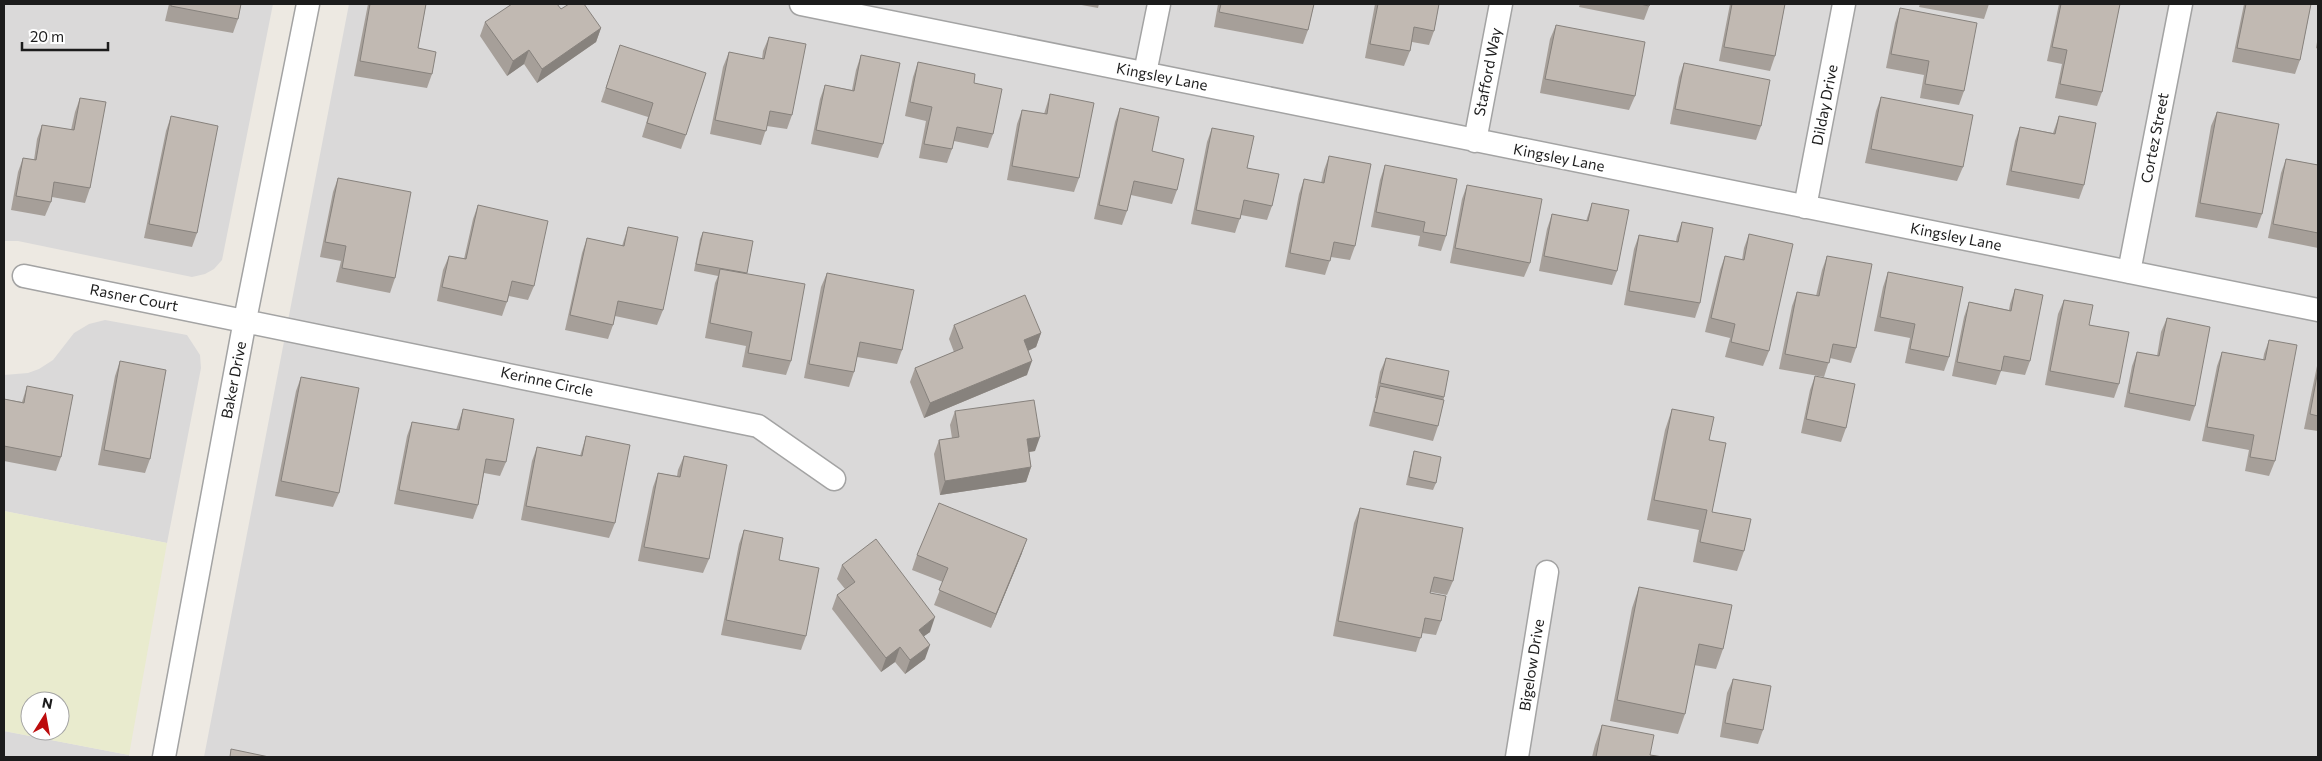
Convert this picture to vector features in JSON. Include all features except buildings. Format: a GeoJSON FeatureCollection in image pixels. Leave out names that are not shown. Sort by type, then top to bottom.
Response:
{"type":"FeatureCollection","features":[{"type":"Feature","properties":{"kind":"street","name":"Baker Drive"},"geometry":{"type":"LineString","coordinates":[[164,757],[245,320],[308,4]]}},
{"type":"Feature","properties":{"kind":"street","name":"Kingsley Lane"},"geometry":{"type":"LineString","coordinates":[[801,4],[2318,310]]}},
{"type":"Feature","properties":{"kind":"street"},"geometry":{"type":"LineString","coordinates":[[1145,73],[1159,4]]}},
{"type":"Feature","properties":{"kind":"street","name":"Stafford Way"},"geometry":{"type":"LineString","coordinates":[[1475,141],[1501,4]]}},
{"type":"Feature","properties":{"kind":"street","name":"Dilday Drive"},"geometry":{"type":"LineString","coordinates":[[1805,207],[1844,4]]}},
{"type":"Feature","properties":{"kind":"street","name":"Cortez Street"},"geometry":{"type":"LineString","coordinates":[[2129,272],[2181,4]]}},
{"type":"Feature","properties":{"kind":"street","name":"Rasner Court"},"geometry":{"type":"LineString","coordinates":[[24,276],[245,320]]}},
{"type":"Feature","properties":{"kind":"street","name":"Kerinne Circle"},"geometry":{"type":"LineString","coordinates":[[245,320],[758,426],[834,478]]}},
{"type":"Feature","properties":{"kind":"street","name":"Bigelow Drive"},"geometry":{"type":"LineString","coordinates":[[1516,757],[1547,572]]}},
{"type":"Feature","properties":{"kind":"shaded area"},"geometry":{"type":"Polygon","coordinates":[[[4,4],[273,4],[222,260],[214,269],[205,274],[192,277],[18,241],[4,241],[4,4]]]}},
{"type":"Feature","properties":{"kind":"shaded area"},"geometry":{"type":"Polygon","coordinates":[[[349,4],[2318,4],[2318,757],[204,757],[349,4]]]}},
{"type":"Feature","properties":{"kind":"shaded area"},"geometry":{"type":"Polygon","coordinates":[[[105,320],[187,335],[200,355],[201,368],[167,543],[4,511],[4,375],[28,373],[39,369],[53,360],[74,333],[89,324],[105,320]]]}},
{"type":"Feature","properties":{"kind":"shaded area"},"geometry":{"type":"Polygon","coordinates":[[[4,731],[20,734],[20,741],[56,741],[129,755],[129,757],[4,757],[4,731]]]}},
{"type":"Feature","properties":{"kind":"green space"},"geometry":{"type":"Polygon","coordinates":[[[4,511],[167,543],[129,755],[56,741],[70,741],[70,691],[20,691],[20,734],[4,731],[4,511]]]}}]}
